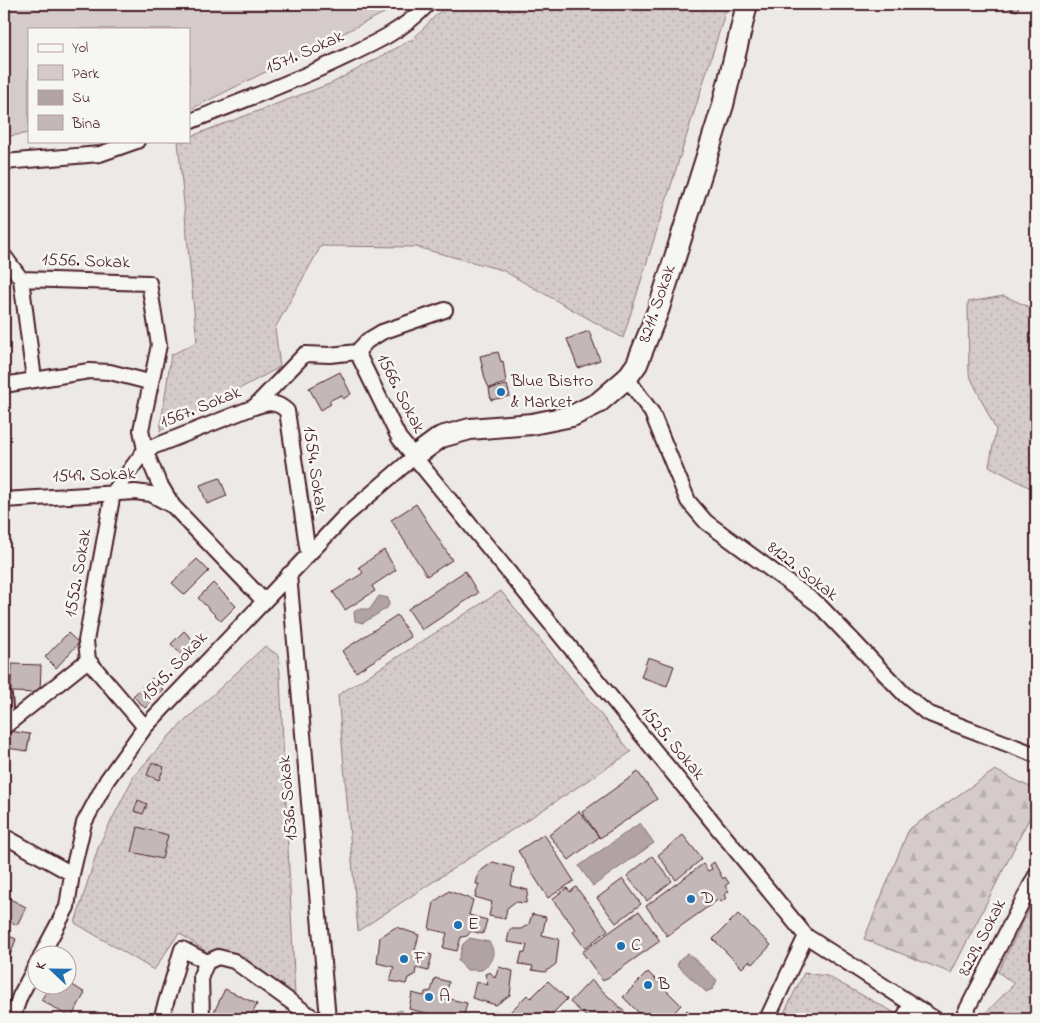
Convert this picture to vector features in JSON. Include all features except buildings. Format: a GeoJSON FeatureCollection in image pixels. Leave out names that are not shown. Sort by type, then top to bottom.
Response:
{"type":"FeatureCollection","features":[{"type":"Feature","properties":{"kind":"street","name":"1571. Sokak"},"geometry":{"type":"LineString","coordinates":[[190,122],[314,72],[387,37],[418,14],[428,4]]}},
{"type":"Feature","properties":{"kind":"street","name":"8211. Sokak"},"geometry":{"type":"LineString","coordinates":[[415,456],[441,437],[470,428],[532,424],[572,416],[598,403],[627,378],[637,364],[659,308],[723,105],[747,4]]}},
{"type":"Feature","properties":{"kind":"street"},"geometry":{"type":"LineString","coordinates":[[4,162],[100,154],[134,142]]}},
{"type":"Feature","properties":{"kind":"street"},"geometry":{"type":"LineString","coordinates":[[4,256],[21,279],[34,379]]}},
{"type":"Feature","properties":{"kind":"street","name":"1556. Sokak"},"geometry":{"type":"LineString","coordinates":[[21,279],[149,282],[158,345],[149,382]]}},
{"type":"Feature","properties":{"kind":"street"},"geometry":{"type":"LineString","coordinates":[[357,352],[367,341],[382,332],[445,310]]}},
{"type":"Feature","properties":{"kind":"street","name":"1566. Sokak"},"geometry":{"type":"LineString","coordinates":[[254,407],[305,354],[330,355],[357,352],[399,438],[415,456]]}},
{"type":"Feature","properties":{"kind":"street"},"geometry":{"type":"LineString","coordinates":[[4,385],[89,371],[110,372],[149,382],[141,430],[145,450],[158,480],[173,506]]}},
{"type":"Feature","properties":{"kind":"street","name":"8122. Sokak"},"geometry":{"type":"LineString","coordinates":[[627,378],[652,413],[688,501],[706,522],[819,605],[904,694],[927,713],[1036,755]]}},
{"type":"Feature","properties":{"kind":"street","name":"1567. Sokak"},"geometry":{"type":"LineString","coordinates":[[145,450],[270,402]]}},
{"type":"Feature","properties":{"kind":"street","name":"1554. Sokak"},"geometry":{"type":"LineString","coordinates":[[270,402],[280,404],[287,411],[308,553]]}},
{"type":"Feature","properties":{"kind":"street"},"geometry":{"type":"LineString","coordinates":[[113,493],[145,450]]}},
{"type":"Feature","properties":{"kind":"street","name":"1545. Sokak"},"geometry":{"type":"LineString","coordinates":[[46,946],[67,907],[72,874],[84,823],[106,780],[145,727],[308,553],[344,517],[415,456]]}},
{"type":"Feature","properties":{"kind":"street","name":"1525. Sokak"},"geometry":{"type":"LineString","coordinates":[[415,456],[594,679],[806,936],[934,1019]]}},
{"type":"Feature","properties":{"kind":"street","name":"1549. Sokak"},"geometry":{"type":"LineString","coordinates":[[4,500],[113,493],[151,494],[173,506],[263,600]]}},
{"type":"Feature","properties":{"kind":"street","name":"1552. Sokak"},"geometry":{"type":"LineString","coordinates":[[88,660],[86,641],[113,493]]}},
{"type":"Feature","properties":{"kind":"street","name":"1536. Sokak"},"geometry":{"type":"LineString","coordinates":[[289,574],[328,1019]]}},
{"type":"Feature","properties":{"kind":"street"},"geometry":{"type":"LineString","coordinates":[[5,725],[88,660],[145,727]]}},
{"type":"Feature","properties":{"kind":"street"},"geometry":{"type":"LineString","coordinates":[[4,696],[5,725]]}},
{"type":"Feature","properties":{"kind":"street"},"geometry":{"type":"LineString","coordinates":[[4,836],[72,874]]}},
{"type":"Feature","properties":{"kind":"street","name":"8229. Sokak"},"geometry":{"type":"LineString","coordinates":[[962,1019],[1036,875]]}},
{"type":"Feature","properties":{"kind":"street"},"geometry":{"type":"LineString","coordinates":[[767,1019],[806,936]]}},
{"type":"Feature","properties":{"kind":"street"},"geometry":{"type":"LineString","coordinates":[[161,1019],[182,948],[207,962]]}},
{"type":"Feature","properties":{"kind":"street"},"geometry":{"type":"LineString","coordinates":[[202,1019],[201,975],[207,962],[218,957],[234,961],[316,1019]]}},
{"type":"Feature","properties":{"kind":"street"},"geometry":{"type":"LineString","coordinates":[[12,1019],[20,996],[28,981]]}},
{"type":"Feature","properties":{"kind":"street"},"geometry":{"type":"LineString","coordinates":[[903,1019],[911,1004]]}},
{"type":"Feature","properties":{"kind":"green space"},"geometry":{"type":"Polygon","coordinates":[[[4,4],[402,4],[190,110],[190,28],[28,28],[28,133],[4,137],[4,4]]]}},
{"type":"Feature","properties":{"kind":"green space"},"geometry":{"type":"Polygon","coordinates":[[[447,4],[728,4],[623,338],[502,270],[416,247],[321,246],[275,328],[280,367],[160,431],[171,355],[197,342],[178,142],[190,142],[190,137],[332,83],[413,39],[447,4]]]}},
{"type":"Feature","properties":{"kind":"green space"},"geometry":{"type":"Polygon","coordinates":[[[1004,296],[1036,310],[1036,491],[989,466],[996,430],[969,374],[968,302],[1004,296]]]}},
{"type":"Feature","properties":{"kind":"green space"},"geometry":{"type":"Polygon","coordinates":[[[501,591],[631,752],[358,931],[338,695],[501,591]]]}},
{"type":"Feature","properties":{"kind":"green space"},"geometry":{"type":"Polygon","coordinates":[[[265,646],[279,656],[295,996],[266,992],[179,933],[154,970],[75,923],[99,845],[134,776],[171,734],[265,646]]]}},
{"type":"Feature","properties":{"kind":"green space"},"geometry":{"type":"Polygon","coordinates":[[[995,770],[1036,790],[1036,805],[951,973],[864,939],[909,829],[995,770]]]}},
{"type":"Feature","properties":{"kind":"green space"},"geometry":{"type":"Polygon","coordinates":[[[1036,896],[1036,1019],[980,1019],[1014,984],[998,972],[1036,896]]]}},
{"type":"Feature","properties":{"kind":"green space"},"geometry":{"type":"Polygon","coordinates":[[[804,973],[827,976],[895,1013],[892,1019],[781,1019],[804,973]]]}},
{"type":"Feature","properties":{"kind":"green space"},"geometry":{"type":"Polygon","coordinates":[[[401,1010],[405,1019],[379,1019],[401,1010]]]}},
{"type":"Feature","properties":{"kind":"water"},"geometry":{"type":"Polygon","coordinates":[[[379,596],[388,598],[389,605],[387,608],[363,623],[355,621],[354,612],[358,609],[370,609],[379,596]]]}},
{"type":"Feature","properties":{"kind":"water"},"geometry":{"type":"Polygon","coordinates":[[[640,823],[654,843],[593,886],[579,866],[640,823]]]}},
{"type":"Feature","properties":{"kind":"water"},"geometry":{"type":"Polygon","coordinates":[[[470,938],[489,942],[493,950],[492,957],[482,970],[467,970],[458,961],[463,944],[470,938]]]}},
{"type":"Feature","properties":{"kind":"water"},"geometry":{"type":"Polygon","coordinates":[[[688,953],[717,980],[713,989],[706,992],[677,965],[681,958],[688,953]]]}},
{"type":"Feature","properties":{"kind":"place","name":"Blue Bistro & Market"},"geometry":{"type":"Point","coordinates":[501,392]}},
{"type":"Feature","properties":{"kind":"place","name":"D"},"geometry":{"type":"Point","coordinates":[691,899]}},
{"type":"Feature","properties":{"kind":"place","name":"E"},"geometry":{"type":"Point","coordinates":[458,925]}},
{"type":"Feature","properties":{"kind":"place","name":"C"},"geometry":{"type":"Point","coordinates":[621,946]}},
{"type":"Feature","properties":{"kind":"place","name":"F"},"geometry":{"type":"Point","coordinates":[404,959]}},
{"type":"Feature","properties":{"kind":"place","name":"B"},"geometry":{"type":"Point","coordinates":[648,985]}},
{"type":"Feature","properties":{"kind":"place","name":"A"},"geometry":{"type":"Point","coordinates":[429,997]}}]}
